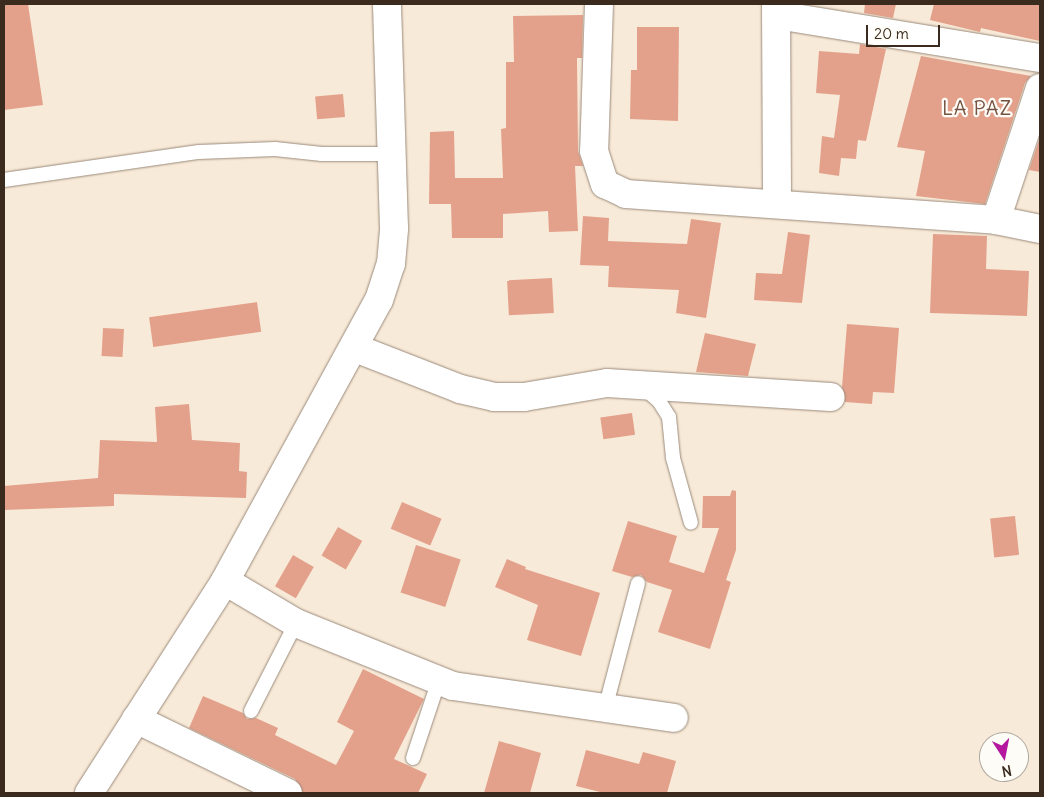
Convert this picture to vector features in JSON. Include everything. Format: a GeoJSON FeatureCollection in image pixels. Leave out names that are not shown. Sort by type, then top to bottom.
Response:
{"type":"FeatureCollection","features":[{"type":"Feature","properties":{"kind":"street"},"geometry":{"type":"LineString","coordinates":[[88,793],[225,581],[380,300],[391,264],[392,154],[388,4]]}},
{"type":"Feature","properties":{"kind":"street"},"geometry":{"type":"LineString","coordinates":[[599,4],[594,151],[605,184],[626,194],[777,203],[996,220],[1040,229]]}},
{"type":"Feature","properties":{"kind":"street"},"geometry":{"type":"LineString","coordinates":[[777,203],[777,10],[1040,58]]}},
{"type":"Feature","properties":{"kind":"street"},"geometry":{"type":"LineString","coordinates":[[996,220],[1040,88]]}},
{"type":"Feature","properties":{"kind":"street"},"geometry":{"type":"LineString","coordinates":[[355,348],[460,389],[494,397],[524,397],[584,385],[642,386],[831,397]]}},
{"type":"Feature","properties":{"kind":"street"},"geometry":{"type":"LineString","coordinates":[[225,581],[296,623],[439,680],[477,692],[674,718]]}},
{"type":"Feature","properties":{"kind":"street"},"geometry":{"type":"LineString","coordinates":[[136,719],[288,793]]}},
{"type":"Feature","properties":{"kind":"lane"},"geometry":{"type":"LineString","coordinates":[[4,180],[199,152],[275,149],[322,154],[392,154]]}},
{"type":"Feature","properties":{"kind":"lane"},"geometry":{"type":"LineString","coordinates":[[642,386],[659,401],[670,417],[673,458],[691,523]]}},
{"type":"Feature","properties":{"kind":"lane"},"geometry":{"type":"LineString","coordinates":[[606,709],[638,583]]}},
{"type":"Feature","properties":{"kind":"lane"},"geometry":{"type":"LineString","coordinates":[[251,711],[296,623]]}},
{"type":"Feature","properties":{"kind":"lane"},"geometry":{"type":"LineString","coordinates":[[412,758],[439,680]]}},
{"type":"Feature","properties":{"kind":"building"},"geometry":{"type":"Polygon","coordinates":[[[4,4],[28,4],[43,105],[4,110],[4,4]]]}},
{"type":"Feature","properties":{"kind":"building"},"geometry":{"type":"Polygon","coordinates":[[[865,4],[896,4],[893,18],[864,13],[865,4]]]}},
{"type":"Feature","properties":{"kind":"building"},"geometry":{"type":"Polygon","coordinates":[[[934,4],[1040,4],[1040,41],[981,28],[980,32],[930,20],[934,4]]]}},
{"type":"Feature","properties":{"kind":"building"},"geometry":{"type":"Polygon","coordinates":[[[583,15],[582,58],[577,58],[578,151],[583,166],[575,166],[578,231],[549,232],[548,211],[503,214],[503,238],[452,238],[451,204],[429,204],[430,132],[454,131],[455,178],[503,178],[501,129],[506,128],[506,62],[514,62],[513,16],[583,15]]]}},
{"type":"Feature","properties":{"kind":"building"},"geometry":{"type":"Polygon","coordinates":[[[637,27],[679,27],[678,121],[630,119],[631,70],[637,70],[637,27]]]}},
{"type":"Feature","properties":{"kind":"building"},"geometry":{"type":"Polygon","coordinates":[[[860,44],[886,49],[866,141],[858,140],[856,159],[841,158],[839,176],[819,173],[822,136],[834,138],[840,95],[816,93],[819,51],[859,54],[860,44]]]}},
{"type":"Feature","properties":{"kind":"building"},"geometry":{"type":"Polygon","coordinates":[[[921,56],[1031,76],[1025,83],[985,204],[916,196],[925,151],[897,147],[921,56]]]}},
{"type":"Feature","properties":{"kind":"building"},"geometry":{"type":"Polygon","coordinates":[[[343,94],[345,117],[317,119],[315,96],[343,94]]]}},
{"type":"Feature","properties":{"kind":"building"},"geometry":{"type":"Polygon","coordinates":[[[1040,137],[1040,172],[1029,170],[1040,137]]]}},
{"type":"Feature","properties":{"kind":"building"},"geometry":{"type":"Polygon","coordinates":[[[583,216],[609,218],[608,241],[687,244],[691,219],[721,223],[706,318],[676,313],[679,290],[608,287],[609,266],[580,265],[583,216]]]}},
{"type":"Feature","properties":{"kind":"building"},"geometry":{"type":"Polygon","coordinates":[[[788,232],[810,235],[802,303],[754,300],[756,273],[782,274],[788,232]]]}},
{"type":"Feature","properties":{"kind":"building"},"geometry":{"type":"Polygon","coordinates":[[[933,234],[987,236],[986,269],[1029,271],[1027,316],[930,313],[933,234]]]}},
{"type":"Feature","properties":{"kind":"building"},"geometry":{"type":"Polygon","coordinates":[[[552,278],[554,313],[509,315],[507,280],[552,278]]]}},
{"type":"Feature","properties":{"kind":"building"},"geometry":{"type":"Polygon","coordinates":[[[257,302],[261,332],[153,347],[149,317],[257,302]]]}},
{"type":"Feature","properties":{"kind":"building"},"geometry":{"type":"Polygon","coordinates":[[[847,324],[899,328],[894,393],[873,392],[872,404],[845,402],[842,387],[847,324]]]}},
{"type":"Feature","properties":{"kind":"building"},"geometry":{"type":"Polygon","coordinates":[[[103,328],[124,329],[123,357],[102,356],[103,328]]]}},
{"type":"Feature","properties":{"kind":"building"},"geometry":{"type":"Polygon","coordinates":[[[705,333],[756,344],[748,376],[696,372],[705,333]]]}},
{"type":"Feature","properties":{"kind":"building"},"geometry":{"type":"Polygon","coordinates":[[[189,404],[192,440],[240,443],[239,471],[247,472],[246,498],[114,494],[114,506],[4,510],[4,486],[98,478],[100,440],[157,442],[155,407],[189,404]]]}},
{"type":"Feature","properties":{"kind":"building"},"geometry":{"type":"Polygon","coordinates":[[[632,413],[635,435],[603,439],[600,417],[632,413]]]}},
{"type":"Feature","properties":{"kind":"building"},"geometry":{"type":"Polygon","coordinates":[[[732,490],[736,491],[736,550],[726,580],[731,582],[710,649],[658,632],[672,590],[647,582],[641,575],[632,577],[612,571],[628,521],[677,536],[669,562],[704,573],[719,528],[702,528],[703,496],[730,496],[732,490]]]}},
{"type":"Feature","properties":{"kind":"building"},"geometry":{"type":"Polygon","coordinates":[[[402,502],[442,519],[430,545],[391,529],[402,502]]]}},
{"type":"Feature","properties":{"kind":"building"},"geometry":{"type":"Polygon","coordinates":[[[1015,516],[1019,555],[994,557],[990,519],[1015,516]]]}},
{"type":"Feature","properties":{"kind":"building"},"geometry":{"type":"Polygon","coordinates":[[[338,527],[362,541],[346,570],[322,556],[338,527]]]}},
{"type":"Feature","properties":{"kind":"building"},"geometry":{"type":"Polygon","coordinates":[[[416,545],[461,560],[445,607],[401,593],[416,545]]]}},
{"type":"Feature","properties":{"kind":"building"},"geometry":{"type":"Polygon","coordinates":[[[293,555],[314,567],[296,598],[275,586],[293,555]]]}},
{"type":"Feature","properties":{"kind":"building"},"geometry":{"type":"Polygon","coordinates":[[[507,559],[526,567],[525,569],[600,593],[581,656],[527,640],[538,605],[495,587],[507,559]]]}},
{"type":"Feature","properties":{"kind":"building"},"geometry":{"type":"Polygon","coordinates":[[[363,669],[424,699],[394,759],[427,774],[418,793],[303,793],[295,779],[189,728],[203,696],[243,713],[247,719],[256,718],[278,728],[275,735],[336,765],[354,731],[337,722],[363,669]]]}},
{"type":"Feature","properties":{"kind":"building"},"geometry":{"type":"Polygon","coordinates":[[[499,741],[541,753],[530,793],[484,793],[499,741]]]}},
{"type":"Feature","properties":{"kind":"building"},"geometry":{"type":"Polygon","coordinates":[[[586,750],[639,764],[643,752],[676,761],[667,793],[604,793],[576,786],[586,750]]]}},
{"type":"Feature","properties":{"kind":"district","name":"LA PAZ"},"geometry":{"type":"Point","coordinates":[977,107]}}]}
